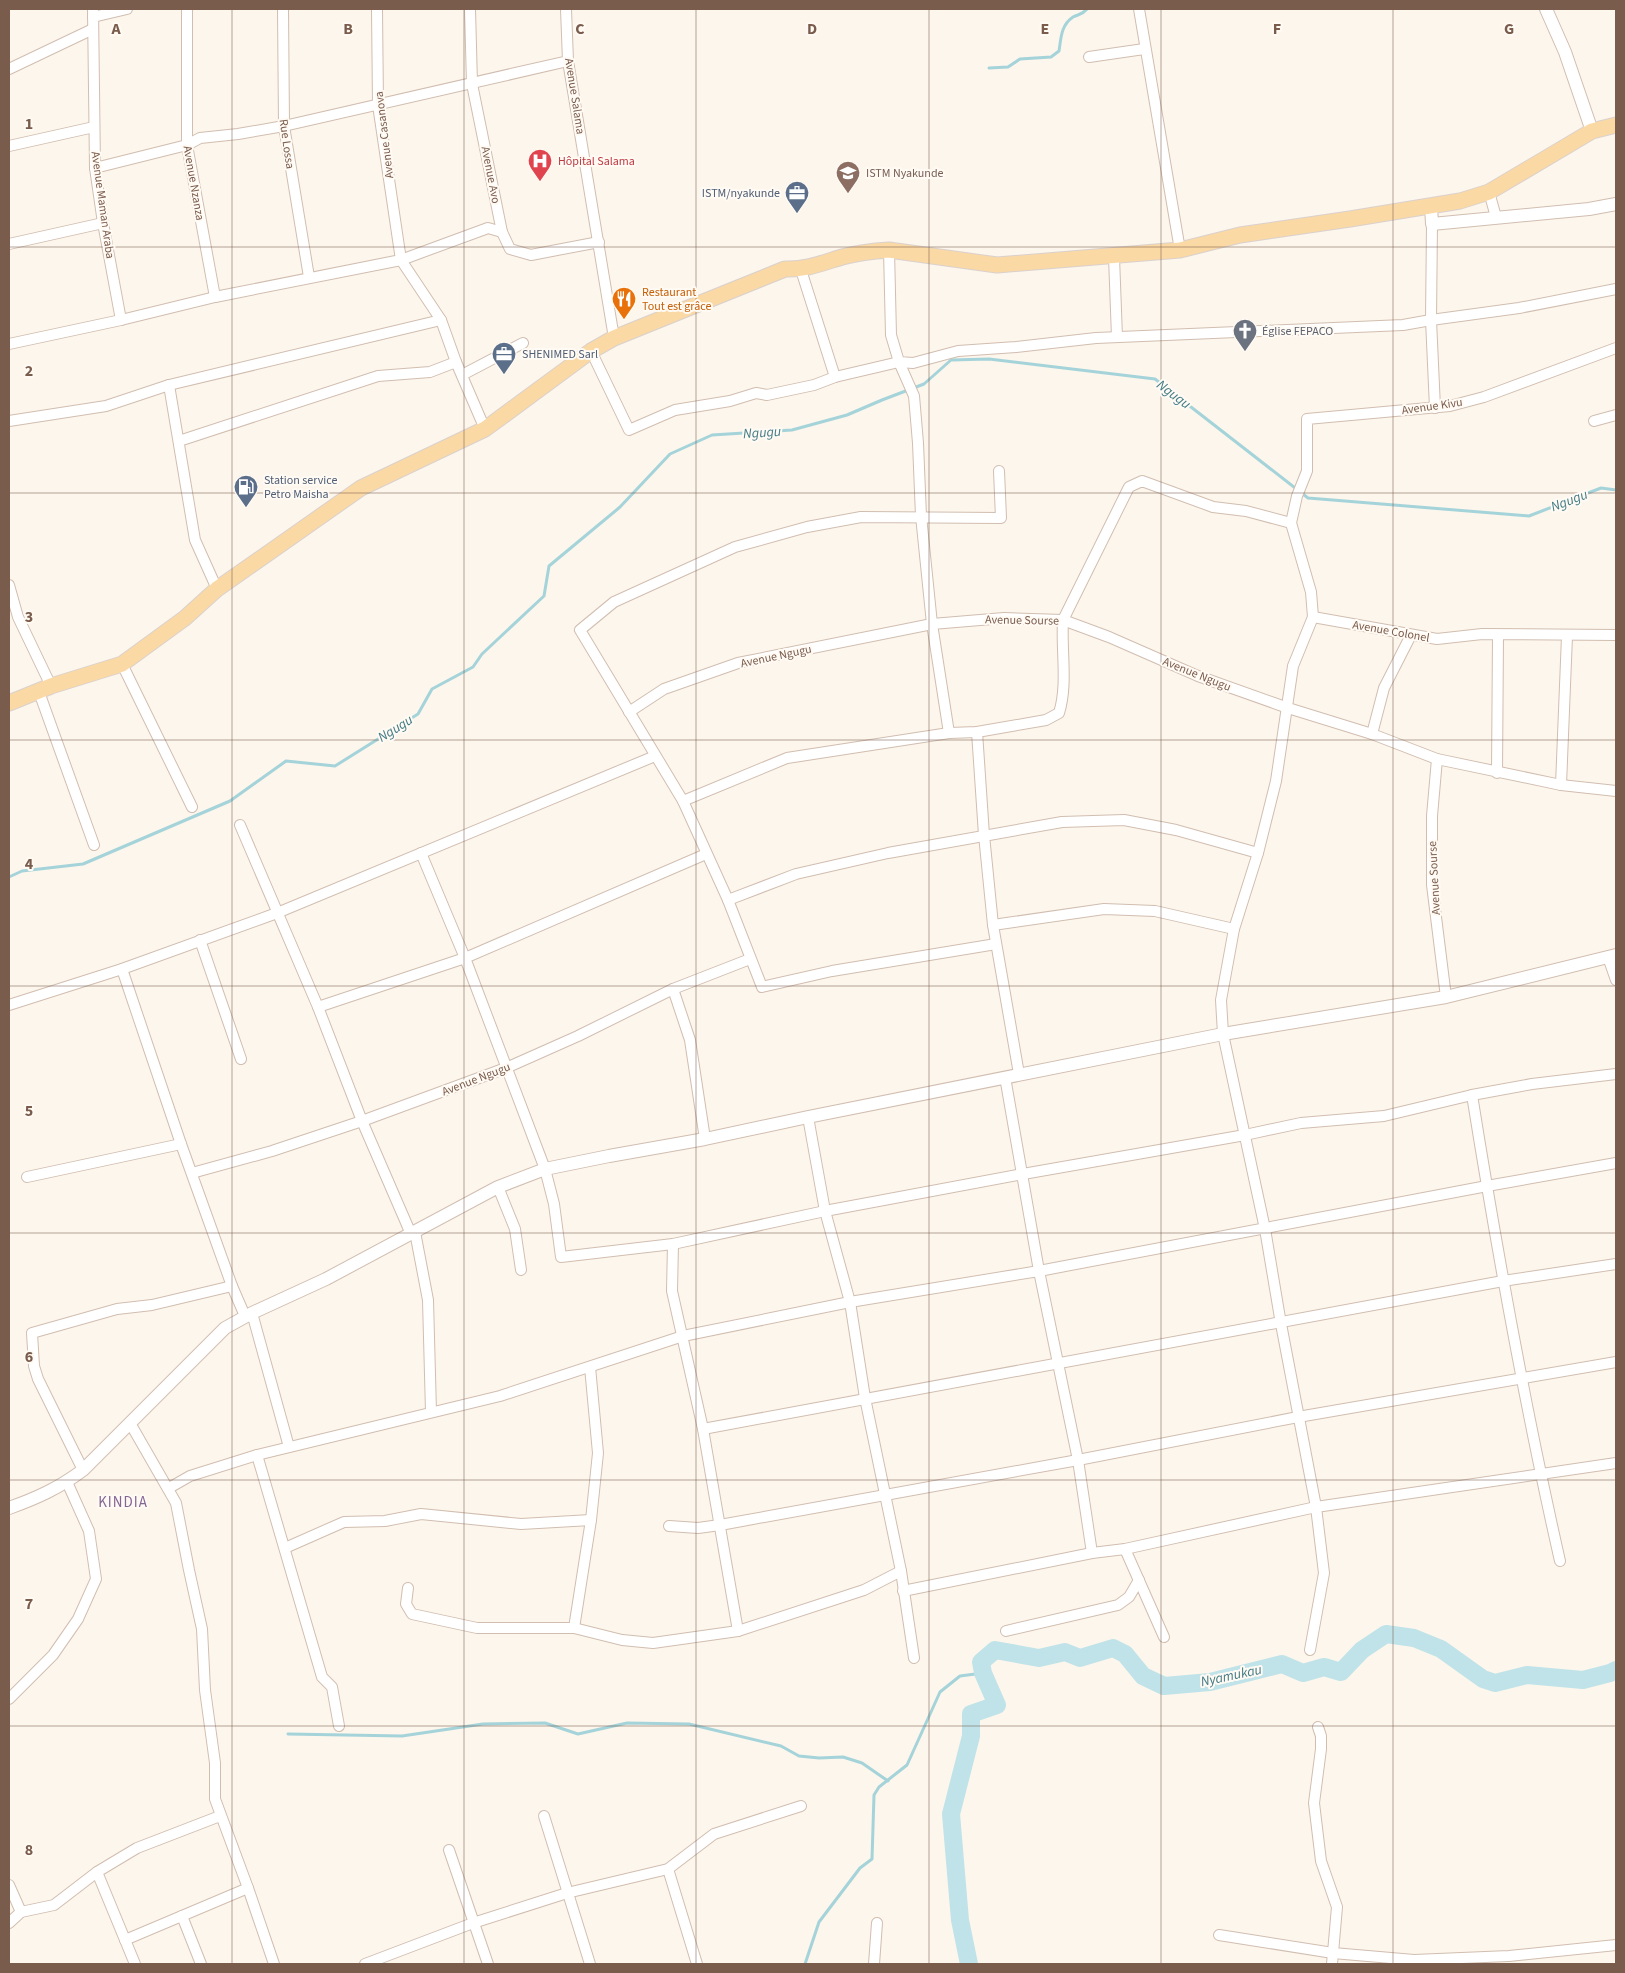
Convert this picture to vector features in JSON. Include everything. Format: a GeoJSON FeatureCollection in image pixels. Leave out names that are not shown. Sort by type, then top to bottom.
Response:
{"type":"FeatureCollection","features":[{"type":"Feature","properties":{"kind":"main road"},"geometry":{"type":"LineString","coordinates":[[9,703],[122,664],[185,618],[217,589],[361,488],[485,429],[591,351],[614,338],[785,270],[801,270],[844,257],[871,251],[889,250],[998,265],[1114,257],[1180,250],[1240,234],[1431,206],[1489,192],[1592,131],[1616,125]]}},
{"type":"Feature","properties":{"kind":"street"},"geometry":{"type":"LineString","coordinates":[[93,13],[127,9]]}},
{"type":"Feature","properties":{"kind":"street","name":"Avenue Nzanza"},"geometry":{"type":"LineString","coordinates":[[187,9],[187,145],[215,297]]}},
{"type":"Feature","properties":{"kind":"street","name":"Rue Lossa"},"geometry":{"type":"LineString","coordinates":[[283,9],[284,126],[309,277]]}},
{"type":"Feature","properties":{"kind":"street","name":"Avenue Casanova"},"geometry":{"type":"LineString","coordinates":[[377,9],[378,105],[401,260]]}},
{"type":"Feature","properties":{"kind":"street","name":"Avenue Avo"},"geometry":{"type":"LineString","coordinates":[[470,9],[472,84],[502,232],[510,249],[530,255],[599,242]]}},
{"type":"Feature","properties":{"kind":"street","name":"Avenue Salama"},"geometry":{"type":"LineString","coordinates":[[566,9],[568,61],[614,338]]}},
{"type":"Feature","properties":{"kind":"street"},"geometry":{"type":"LineString","coordinates":[[1139,9],[1144,49],[1180,250]]}},
{"type":"Feature","properties":{"kind":"street"},"geometry":{"type":"LineString","coordinates":[[1546,9],[1566,52],[1592,131]]}},
{"type":"Feature","properties":{"kind":"street","name":"Avenue Maman Araba"},"geometry":{"type":"LineString","coordinates":[[93,13],[95,168],[121,320]]}},
{"type":"Feature","properties":{"kind":"street"},"geometry":{"type":"LineString","coordinates":[[9,68],[93,29]]}},
{"type":"Feature","properties":{"kind":"street"},"geometry":{"type":"LineString","coordinates":[[1089,58],[1144,49]]}},
{"type":"Feature","properties":{"kind":"street"},"geometry":{"type":"LineString","coordinates":[[95,168],[187,145],[200,138],[284,126],[568,61]]}},
{"type":"Feature","properties":{"kind":"street"},"geometry":{"type":"LineString","coordinates":[[9,146],[94,127]]}},
{"type":"Feature","properties":{"kind":"street"},"geometry":{"type":"LineString","coordinates":[[1489,192],[1496,217]]}},
{"type":"Feature","properties":{"kind":"street"},"geometry":{"type":"LineString","coordinates":[[1432,224],[1589,209],[1616,204]]}},
{"type":"Feature","properties":{"kind":"street"},"geometry":{"type":"LineString","coordinates":[[1431,206],[1430,320],[1435,408]]}},
{"type":"Feature","properties":{"kind":"street"},"geometry":{"type":"LineString","coordinates":[[9,244],[103,223]]}},
{"type":"Feature","properties":{"kind":"street"},"geometry":{"type":"LineString","coordinates":[[9,344],[121,320],[215,297],[401,260],[488,228],[502,232]]}},
{"type":"Feature","properties":{"kind":"street"},"geometry":{"type":"LineString","coordinates":[[889,250],[891,335],[899,362],[914,396],[921,516],[932,624],[949,733]]}},
{"type":"Feature","properties":{"kind":"street"},"geometry":{"type":"LineString","coordinates":[[1114,257],[1117,337]]}},
{"type":"Feature","properties":{"kind":"street"},"geometry":{"type":"LineString","coordinates":[[401,260],[441,320],[456,362],[485,429]]}},
{"type":"Feature","properties":{"kind":"street"},"geometry":{"type":"LineString","coordinates":[[801,270],[835,376]]}},
{"type":"Feature","properties":{"kind":"street"},"geometry":{"type":"LineString","coordinates":[[591,351],[630,430],[675,410],[730,401],[756,393],[767,395],[814,385],[835,376],[899,362],[913,363],[958,351],[1117,337],[1402,326],[1430,320],[1519,308],[1616,289]]}},
{"type":"Feature","properties":{"kind":"street"},"geometry":{"type":"LineString","coordinates":[[9,421],[106,406],[169,385],[441,320]]}},
{"type":"Feature","properties":{"kind":"street"},"geometry":{"type":"LineString","coordinates":[[462,376],[523,343]]}},
{"type":"Feature","properties":{"kind":"street","name":"Avenue Kivu"},"geometry":{"type":"LineString","coordinates":[[1291,523],[1299,491],[1308,471],[1307,419],[1450,406],[1484,397],[1616,348]]}},
{"type":"Feature","properties":{"kind":"street"},"geometry":{"type":"LineString","coordinates":[[178,441],[378,376],[430,372],[456,362]]}},
{"type":"Feature","properties":{"kind":"street"},"geometry":{"type":"LineString","coordinates":[[169,385],[195,540],[217,589]]}},
{"type":"Feature","properties":{"kind":"street"},"geometry":{"type":"LineString","coordinates":[[1594,421],[1616,415]]}},
{"type":"Feature","properties":{"kind":"street"},"geometry":{"type":"LineString","coordinates":[[996,944],[832,971],[762,987],[728,900],[683,801],[580,630],[614,602],[735,547],[807,527],[861,517],[1001,518],[999,471]]}},
{"type":"Feature","properties":{"kind":"street"},"geometry":{"type":"LineString","coordinates":[[683,801],[787,758],[949,733],[977,732],[1046,720],[1059,713],[1064,697],[1063,620],[1129,487],[1142,481],[1213,507],[1246,511],[1291,523],[1311,592],[1313,617],[1293,666],[1276,781],[1258,853],[1234,929],[1221,1000],[1223,1034],[1265,1229],[1316,1508],[1324,1573],[1310,1650]]}},
{"type":"Feature","properties":{"kind":"street"},"geometry":{"type":"LineString","coordinates":[[9,585],[18,617],[45,689],[94,845]]}},
{"type":"Feature","properties":{"kind":"street","name":"Avenue Colonel"},"geometry":{"type":"LineString","coordinates":[[1313,617],[1438,639],[1482,634],[1498,636],[1616,634]]}},
{"type":"Feature","properties":{"kind":"street","name":"Avenue Sourse"},"geometry":{"type":"LineString","coordinates":[[932,624],[1004,618],[1063,620],[1109,637]]}},
{"type":"Feature","properties":{"kind":"street","name":"Avenue Ngugu"},"geometry":{"type":"LineString","coordinates":[[630,712],[664,688],[738,663],[932,624]]}},
{"type":"Feature","properties":{"kind":"street"},"geometry":{"type":"LineString","coordinates":[[1372,734],[1384,688],[1411,635]]}},
{"type":"Feature","properties":{"kind":"street"},"geometry":{"type":"LineString","coordinates":[[1497,773],[1498,636]]}},
{"type":"Feature","properties":{"kind":"street"},"geometry":{"type":"LineString","coordinates":[[1561,785],[1567,636]]}},
{"type":"Feature","properties":{"kind":"street","name":"Avenue Ngugu"},"geometry":{"type":"LineString","coordinates":[[1109,637],[1198,676],[1288,708],[1372,734],[1437,759],[1561,785],[1616,790]]}},
{"type":"Feature","properties":{"kind":"street"},"geometry":{"type":"LineString","coordinates":[[122,664],[192,807]]}},
{"type":"Feature","properties":{"kind":"street"},"geometry":{"type":"LineString","coordinates":[[977,732],[984,835],[993,925],[1018,1074]]}},
{"type":"Feature","properties":{"kind":"street"},"geometry":{"type":"LineString","coordinates":[[9,1005],[122,969],[277,913],[655,756]]}},
{"type":"Feature","properties":{"kind":"street","name":"Avenue Sourse"},"geometry":{"type":"LineString","coordinates":[[1437,759],[1432,816],[1432,885],[1446,997]]}},
{"type":"Feature","properties":{"kind":"street"},"geometry":{"type":"LineString","coordinates":[[728,900],[796,874],[984,835],[1062,822],[1124,820],[1176,830],[1258,853]]}},
{"type":"Feature","properties":{"kind":"street"},"geometry":{"type":"LineString","coordinates":[[240,825],[318,1007],[362,1121],[413,1233],[428,1300],[431,1412]]}},
{"type":"Feature","properties":{"kind":"street"},"geometry":{"type":"LineString","coordinates":[[421,853],[464,958],[545,1169],[554,1204],[562,1257],[673,1244],[825,1212],[1023,1174],[1245,1135],[1301,1123],[1384,1116],[1472,1095],[1532,1084],[1616,1074]]}},
{"type":"Feature","properties":{"kind":"street"},"geometry":{"type":"LineString","coordinates":[[318,1007],[464,958],[706,854]]}},
{"type":"Feature","properties":{"kind":"street"},"geometry":{"type":"LineString","coordinates":[[993,925],[1104,909],[1155,911],[1234,929]]}},
{"type":"Feature","properties":{"kind":"street"},"geometry":{"type":"LineString","coordinates":[[200,940],[241,1058]]}},
{"type":"Feature","properties":{"kind":"street"},"geometry":{"type":"LineString","coordinates":[[9,1508],[42,1496],[67,1482],[83,1470],[225,1328],[317,1284],[498,1187],[545,1169],[705,1139],[1018,1074],[1223,1034],[1446,997],[1612,956],[1616,980]]}},
{"type":"Feature","properties":{"kind":"street","name":"Avenue Ngugu"},"geometry":{"type":"LineString","coordinates":[[192,1172],[272,1151],[362,1121],[506,1068],[578,1036],[673,989],[750,959]]}},
{"type":"Feature","properties":{"kind":"street"},"geometry":{"type":"LineString","coordinates":[[122,969],[181,1144],[232,1286],[249,1315],[289,1447]]}},
{"type":"Feature","properties":{"kind":"street"},"geometry":{"type":"LineString","coordinates":[[673,989],[690,1040],[705,1139]]}},
{"type":"Feature","properties":{"kind":"street"},"geometry":{"type":"LineString","coordinates":[[1006,1077],[1039,1271],[1078,1460],[1092,1553]]}},
{"type":"Feature","properties":{"kind":"street"},"geometry":{"type":"LineString","coordinates":[[1472,1095],[1503,1281],[1540,1473],[1560,1561]]}},
{"type":"Feature","properties":{"kind":"street"},"geometry":{"type":"LineString","coordinates":[[808,1117],[825,1212],[850,1302],[866,1398],[901,1571],[914,1658]]}},
{"type":"Feature","properties":{"kind":"street"},"geometry":{"type":"LineString","coordinates":[[27,1177],[181,1144]]}},
{"type":"Feature","properties":{"kind":"street"},"geometry":{"type":"LineString","coordinates":[[169,1488],[190,1476],[257,1456],[500,1396],[683,1336],[850,1302],[1039,1271],[1616,1163]]}},
{"type":"Feature","properties":{"kind":"street"},"geometry":{"type":"LineString","coordinates":[[498,1187],[515,1229],[521,1270]]}},
{"type":"Feature","properties":{"kind":"street"},"geometry":{"type":"LineString","coordinates":[[673,1244],[672,1291],[703,1429],[738,1631]]}},
{"type":"Feature","properties":{"kind":"street"},"geometry":{"type":"LineString","coordinates":[[703,1429],[1281,1324],[1503,1281],[1616,1264]]}},
{"type":"Feature","properties":{"kind":"street"},"geometry":{"type":"LineString","coordinates":[[83,1470],[38,1379],[34,1366],[32,1333],[117,1309],[152,1305],[232,1286]]}},
{"type":"Feature","properties":{"kind":"street"},"geometry":{"type":"LineString","coordinates":[[669,1526],[698,1528],[720,1525],[1078,1460],[1298,1417],[1616,1362]]}},
{"type":"Feature","properties":{"kind":"street"},"geometry":{"type":"LineString","coordinates":[[574,1628],[591,1520],[598,1453],[590,1367]]}},
{"type":"Feature","properties":{"kind":"street"},"geometry":{"type":"LineString","coordinates":[[130,1422],[176,1503],[202,1629],[205,1690],[215,1763],[215,1799],[274,1964]]}},
{"type":"Feature","properties":{"kind":"street"},"geometry":{"type":"LineString","coordinates":[[257,1456],[322,1677],[332,1687],[340,1726]]}},
{"type":"Feature","properties":{"kind":"street"},"geometry":{"type":"LineString","coordinates":[[903,1591],[1092,1553],[1125,1549],[1316,1508],[1616,1462]]}},
{"type":"Feature","properties":{"kind":"street"},"geometry":{"type":"LineString","coordinates":[[9,1699],[53,1654],[78,1619],[96,1579],[89,1531],[67,1482]]}},
{"type":"Feature","properties":{"kind":"street"},"geometry":{"type":"LineString","coordinates":[[285,1548],[344,1522],[385,1521],[421,1514],[521,1524],[591,1520]]}},
{"type":"Feature","properties":{"kind":"street"},"geometry":{"type":"LineString","coordinates":[[1125,1549],[1164,1638]]}},
{"type":"Feature","properties":{"kind":"street"},"geometry":{"type":"LineString","coordinates":[[408,1588],[406,1604],[412,1614],[477,1628],[574,1628],[622,1640],[653,1643],[738,1631],[864,1590],[901,1571]]}},
{"type":"Feature","properties":{"kind":"street"},"geometry":{"type":"LineString","coordinates":[[1006,1631],[1118,1605],[1129,1597],[1139,1580]]}},
{"type":"Feature","properties":{"kind":"street"},"geometry":{"type":"LineString","coordinates":[[1318,1727],[1321,1736],[1321,1749],[1314,1803],[1321,1861],[1337,1907],[1332,1964]]}},
{"type":"Feature","properties":{"kind":"street"},"geometry":{"type":"LineString","coordinates":[[365,1964],[384,1961],[473,1923],[567,1893],[668,1869],[714,1834],[801,1806]]}},
{"type":"Feature","properties":{"kind":"street"},"geometry":{"type":"LineString","coordinates":[[9,1923],[21,1912],[54,1905],[97,1872],[137,1848],[220,1816]]}},
{"type":"Feature","properties":{"kind":"street"},"geometry":{"type":"LineString","coordinates":[[544,1816],[590,1964]]}},
{"type":"Feature","properties":{"kind":"street"},"geometry":{"type":"LineString","coordinates":[[449,1850],[488,1964]]}},
{"type":"Feature","properties":{"kind":"street"},"geometry":{"type":"LineString","coordinates":[[668,1869],[697,1964]]}},
{"type":"Feature","properties":{"kind":"street"},"geometry":{"type":"LineString","coordinates":[[97,1872],[135,1964]]}},
{"type":"Feature","properties":{"kind":"street"},"geometry":{"type":"LineString","coordinates":[[9,1885],[21,1912]]}},
{"type":"Feature","properties":{"kind":"street"},"geometry":{"type":"LineString","coordinates":[[125,1940],[248,1888]]}},
{"type":"Feature","properties":{"kind":"street"},"geometry":{"type":"LineString","coordinates":[[182,1916],[201,1964]]}},
{"type":"Feature","properties":{"kind":"street"},"geometry":{"type":"LineString","coordinates":[[874,1964],[878,1923]]}},
{"type":"Feature","properties":{"kind":"street"},"geometry":{"type":"LineString","coordinates":[[1219,1935],[1333,1953],[1414,1960],[1509,1956],[1616,1945]]}},
{"type":"Feature","properties":{"kind":"waterway"},"geometry":{"type":"LineString","coordinates":[[989,68],[1008,67],[1020,59],[1051,57],[1059,51],[1062,32],[1066,24],[1073,17],[1087,9]]}},
{"type":"Feature","properties":{"kind":"waterway","name":"Ngugu"},"geometry":{"type":"LineString","coordinates":[[9,877],[22,871],[83,864],[230,801],[286,761],[335,766],[418,714],[432,689],[473,667],[482,654],[544,596],[549,566],[620,507],[670,454],[712,435],[792,430],[847,415],[924,384],[951,360],[989,359],[1155,379],[1308,498],[1529,516],[1601,488],[1616,490]]}},
{"type":"Feature","properties":{"kind":"waterway","name":"Nyamukau"},"geometry":{"type":"LineString","coordinates":[[969,1964],[960,1920],[951,1814],[971,1736],[971,1714],[997,1705],[983,1673],[981,1662],[995,1650],[1039,1658],[1065,1652],[1080,1658],[1113,1648],[1125,1654],[1143,1676],[1164,1686],[1210,1682],[1282,1664],[1303,1673],[1324,1667],[1341,1672],[1362,1650],[1386,1634],[1414,1638],[1441,1649],[1483,1679],[1495,1683],[1527,1675],[1583,1680],[1616,1670]]}},
{"type":"Feature","properties":{"kind":"waterway"},"geometry":{"type":"LineString","coordinates":[[805,1964],[819,1922],[860,1868],[872,1859],[874,1795],[879,1787],[907,1765],[940,1692],[960,1676],[983,1673]]}},
{"type":"Feature","properties":{"kind":"waterway"},"geometry":{"type":"LineString","coordinates":[[288,1734],[402,1736],[483,1724],[545,1723],[578,1734],[627,1723],[689,1724],[781,1746],[799,1756],[819,1758],[843,1757],[862,1763],[888,1781]]}},
{"type":"Feature","properties":{"kind":"place","name":"Hôpital Salama"},"geometry":{"type":"Point","coordinates":[540,182]}},
{"type":"Feature","properties":{"kind":"place","name":"ISTM Nyakunde"},"geometry":{"type":"Point","coordinates":[848,194]}},
{"type":"Feature","properties":{"kind":"place","name":"ISTM/nyakunde"},"geometry":{"type":"Point","coordinates":[797,214]}},
{"type":"Feature","properties":{"kind":"place","name":"Restaurant Tout est grâce"},"geometry":{"type":"Point","coordinates":[624,320]}},
{"type":"Feature","properties":{"kind":"place","name":"Église FEPACO"},"geometry":{"type":"Point","coordinates":[1245,352]}},
{"type":"Feature","properties":{"kind":"place","name":"SHENIMED Sarl"},"geometry":{"type":"Point","coordinates":[504,375]}},
{"type":"Feature","properties":{"kind":"place","name":"Station service Petro Maisha"},"geometry":{"type":"Point","coordinates":[246,508]}},
{"type":"Feature","properties":{"kind":"district","name":"KINDIA"},"geometry":{"type":"Point","coordinates":[123,1502]}}]}
